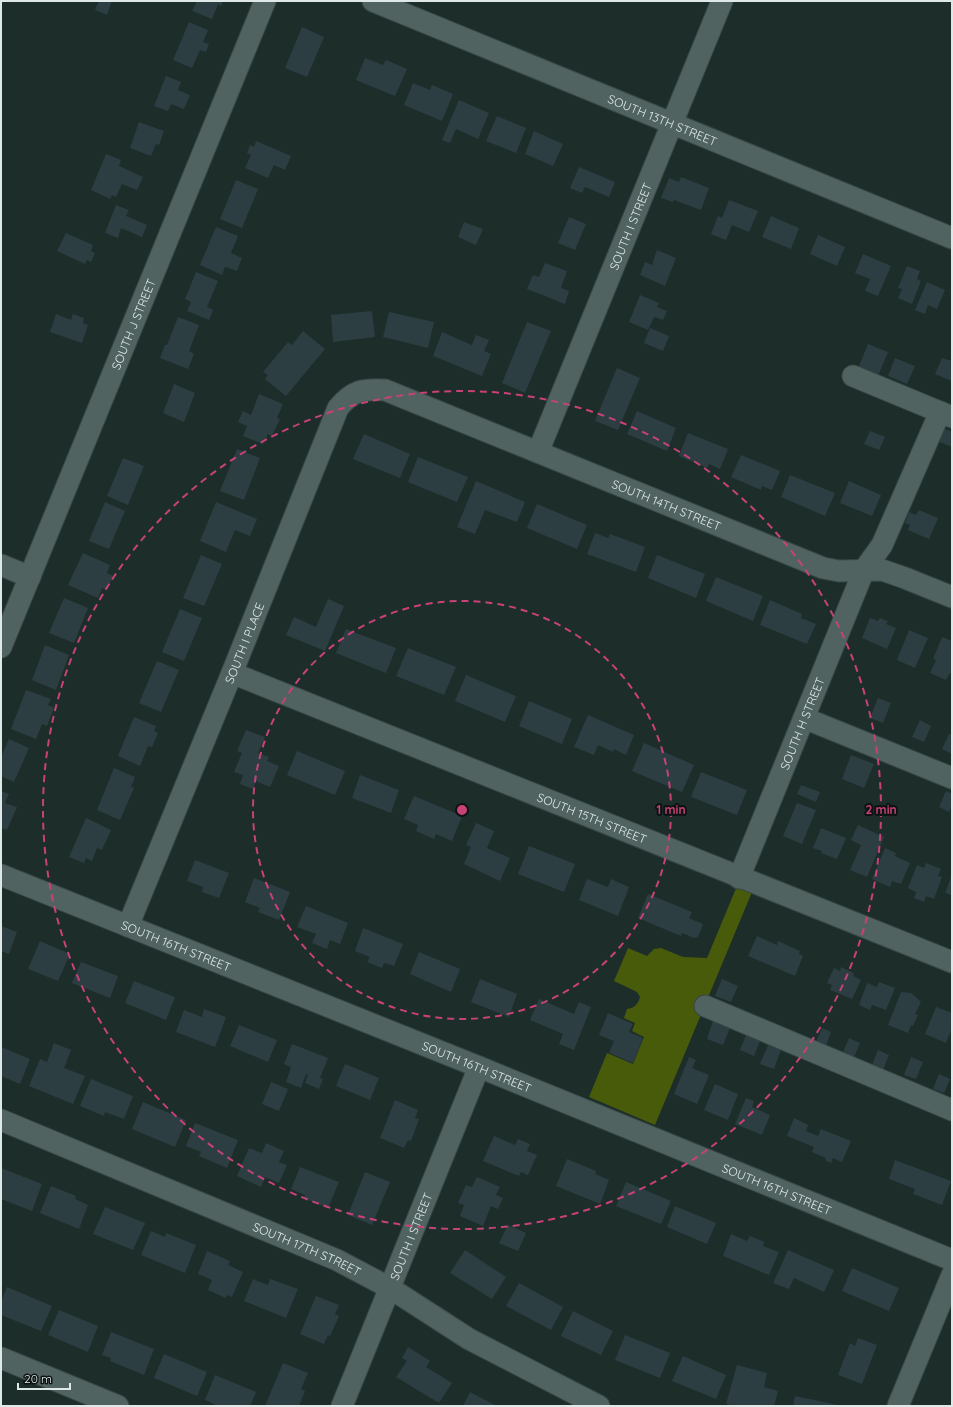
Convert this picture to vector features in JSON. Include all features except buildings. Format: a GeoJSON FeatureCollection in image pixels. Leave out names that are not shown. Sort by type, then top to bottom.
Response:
{"type":"FeatureCollection","features":[{"type":"Feature","properties":{"kind":"street","name":"SOUTH J STREET"},"geometry":{"type":"LineString","coordinates":[[1,647],[265,1]]}},
{"type":"Feature","properties":{"kind":"street","name":"SOUTH 13TH STREET"},"geometry":{"type":"LineString","coordinates":[[373,1],[952,238]]}},
{"type":"Feature","properties":{"kind":"street","name":"SOUTH I STREET"},"geometry":{"type":"LineString","coordinates":[[538,452],[722,1]]}},
{"type":"Feature","properties":{"kind":"street"},"geometry":{"type":"LineString","coordinates":[[853,376],[946,415]]}},
{"type":"Feature","properties":{"kind":"street","name":"SOUTH 14TH STREET"},"geometry":{"type":"LineString","coordinates":[[385,390],[823,568],[840,571],[882,570],[952,597]]}},
{"type":"Feature","properties":{"kind":"street","name":"SOUTH I PLACE"},"geometry":{"type":"LineString","coordinates":[[128,926],[232,673],[338,408],[346,398],[358,392],[385,390]]}},
{"type":"Feature","properties":{"kind":"street","name":"SOUTH H STREET"},"geometry":{"type":"LineString","coordinates":[[739,878],[864,570],[882,545],[946,415]]}},
{"type":"Feature","properties":{"kind":"street"},"geometry":{"type":"LineString","coordinates":[[1,565],[30,577]]}},
{"type":"Feature","properties":{"kind":"street","name":"SOUTH 15TH STREET"},"geometry":{"type":"LineString","coordinates":[[232,673],[739,878],[952,962]]}},
{"type":"Feature","properties":{"kind":"street"},"geometry":{"type":"LineString","coordinates":[[804,718],[952,778]]}},
{"type":"Feature","properties":{"kind":"street","name":"SOUTH 16TH STREET"},"geometry":{"type":"LineString","coordinates":[[1,876],[479,1067],[952,1260]]}},
{"type":"Feature","properties":{"kind":"street"},"geometry":{"type":"LineString","coordinates":[[705,1006],[952,1110]]}},
{"type":"Feature","properties":{"kind":"street","name":"SOUTH I STREET"},"geometry":{"type":"LineString","coordinates":[[342,1406],[479,1067]]}},
{"type":"Feature","properties":{"kind":"street","name":"SOUTH 17TH STREET"},"geometry":{"type":"LineString","coordinates":[[1,1120],[337,1260],[390,1288],[469,1340],[599,1406]]}},
{"type":"Feature","properties":{"kind":"street"},"geometry":{"type":"LineString","coordinates":[[898,1406],[952,1275]]}},
{"type":"Feature","properties":{"kind":"street"},"geometry":{"type":"LineString","coordinates":[[1,1358],[118,1406]]}},
{"type":"Feature","properties":{"kind":"green space"},"geometry":{"type":"Polygon","coordinates":[[[737,886],[752,892],[655,1125],[589,1097],[607,1053],[633,1064],[644,1037],[632,1031],[635,1023],[624,1018],[627,1009],[636,1005],[640,997],[637,992],[614,981],[628,948],[647,956],[654,949],[661,948],[683,957],[707,958],[737,886]]]}}]}
